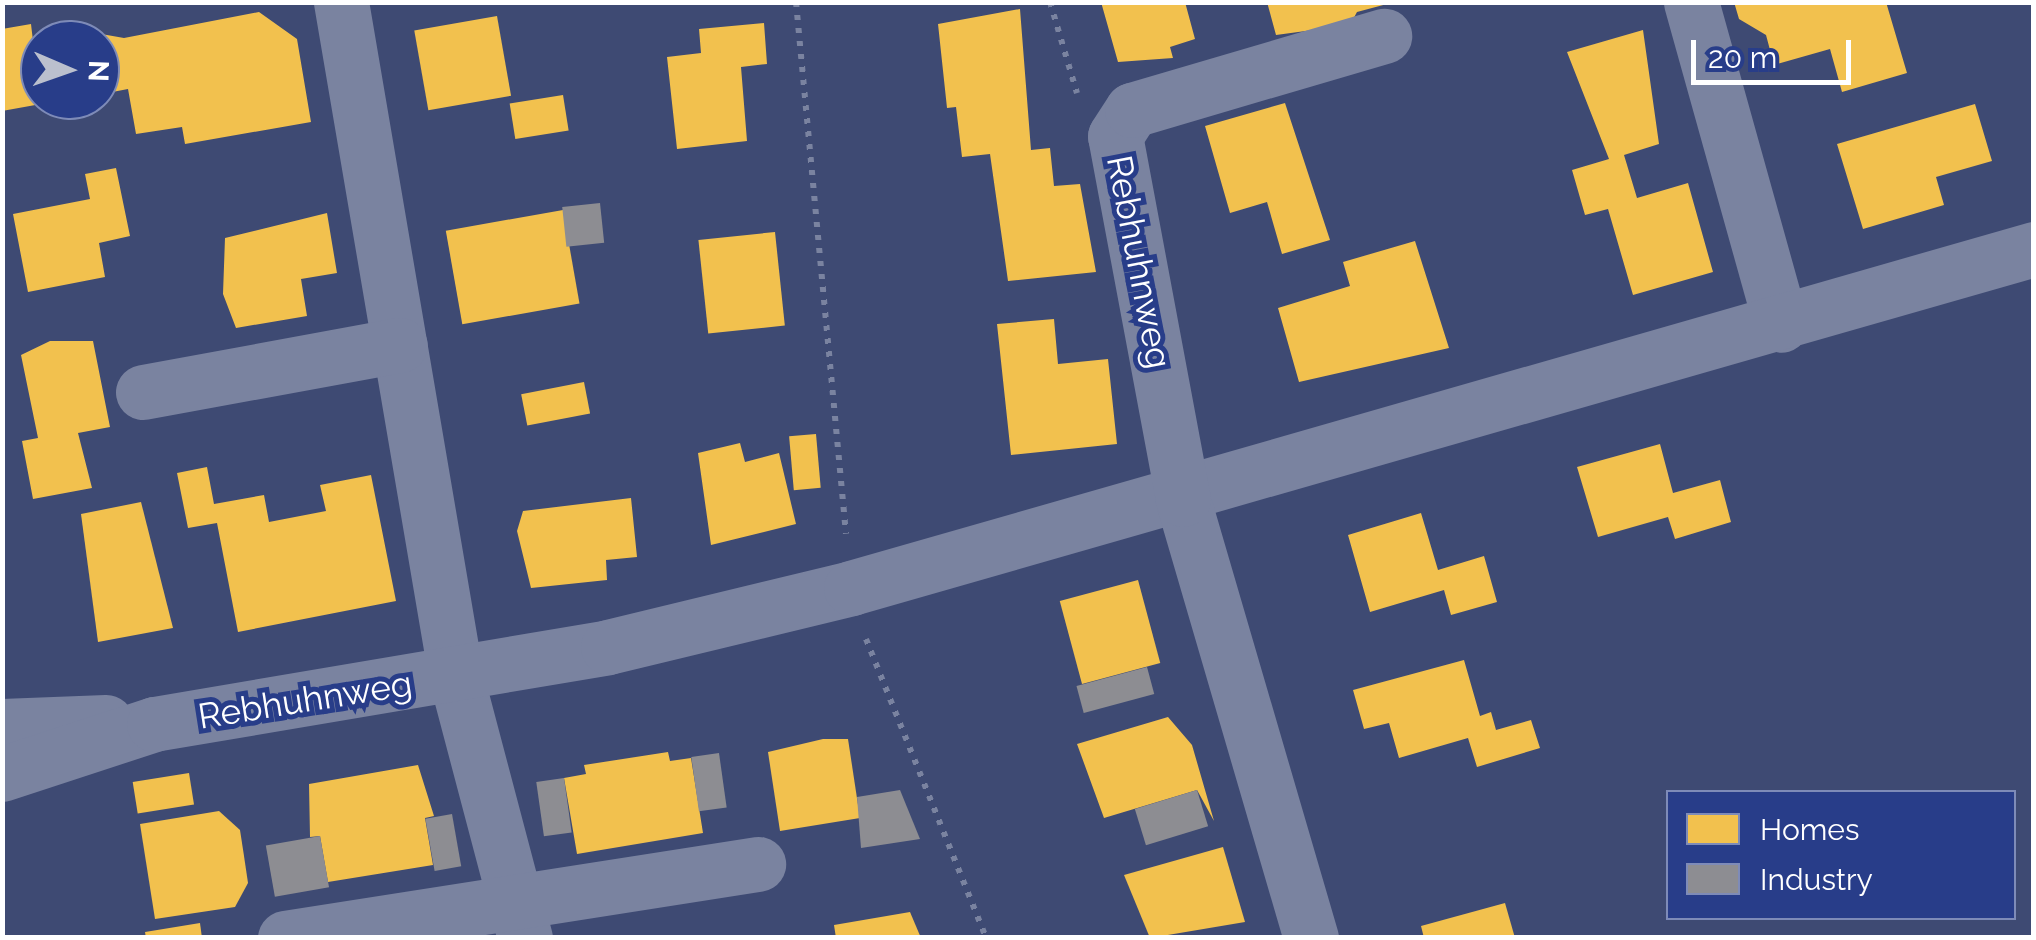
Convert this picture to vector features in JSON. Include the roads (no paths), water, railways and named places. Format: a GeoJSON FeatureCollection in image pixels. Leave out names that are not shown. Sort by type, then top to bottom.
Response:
{"type":"FeatureCollection","features":[{"type":"Feature","properties":{"kind":"street","name":"Rebhuhnweg"},"geometry":{"type":"LineString","coordinates":[[341,2],[456,676],[519,919]]}},
{"type":"Feature","properties":{"kind":"street"},"geometry":{"type":"LineString","coordinates":[[1691,2],[1782,325]]}},
{"type":"Feature","properties":{"kind":"street","name":"Rebhuhnweg"},"geometry":{"type":"LineString","coordinates":[[1311,938],[1183,499],[1115,136],[1132,110],[1384,36]]}},
{"type":"Feature","properties":{"kind":"street","name":"Rebhuhnweg"},"geometry":{"type":"LineString","coordinates":[[2,726],[154,724],[456,676],[852,588],[1183,499],[2034,249]]}},
{"type":"Feature","properties":{"kind":"street"},"geometry":{"type":"LineString","coordinates":[[143,392],[400,345]]}},
{"type":"Feature","properties":{"kind":"street","name":"Rebhuhnweg"},"geometry":{"type":"LineString","coordinates":[[2,774],[154,724]]}},
{"type":"Feature","properties":{"kind":"street"},"geometry":{"type":"LineString","coordinates":[[285,938],[519,919],[758,864]]}}]}
